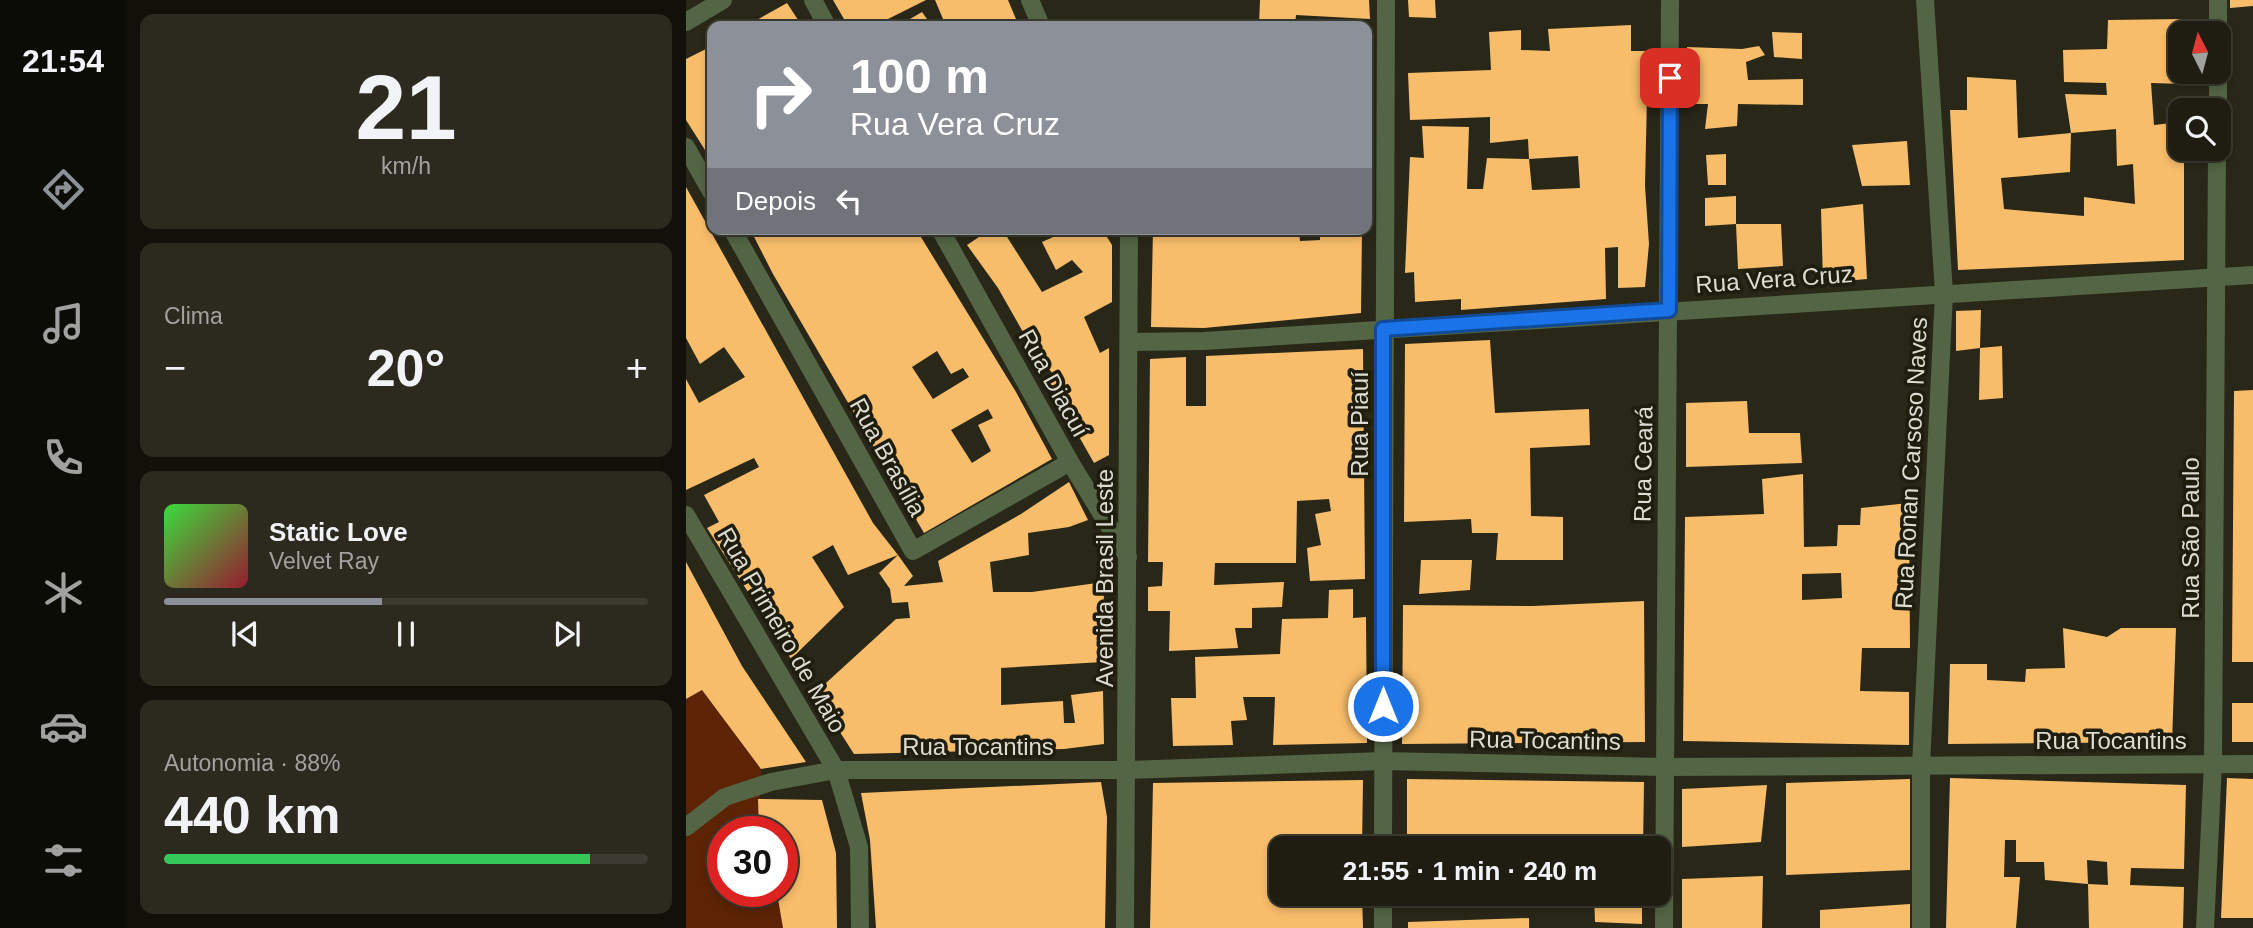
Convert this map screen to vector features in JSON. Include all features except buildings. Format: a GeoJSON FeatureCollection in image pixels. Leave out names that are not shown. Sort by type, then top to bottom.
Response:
{"type":"FeatureCollection","features":[{"type":"Feature","properties":{"kind":"street"},"geometry":{"type":"LineString","coordinates":[[813,0],[824,21]]}},
{"type":"Feature","properties":{"kind":"street"},"geometry":{"type":"LineString","coordinates":[[1030,0],[1039,21]]}},
{"type":"Feature","properties":{"kind":"street","name":"Rua Piauí"},"geometry":{"type":"LineString","coordinates":[[1383,836],[1386,0]]}},
{"type":"Feature","properties":{"kind":"street","name":"Rua Ceará"},"geometry":{"type":"LineString","coordinates":[[1664,928],[1670,0]]}},
{"type":"Feature","properties":{"kind":"street","name":"Rua Ronan Carsoso Naves"},"geometry":{"type":"LineString","coordinates":[[1922,928],[1921,766],[1944,293],[1926,0]]}},
{"type":"Feature","properties":{"kind":"street"},"geometry":{"type":"LineString","coordinates":[[2218,0],[2218,21]]}},
{"type":"Feature","properties":{"kind":"street"},"geometry":{"type":"LineString","coordinates":[[686,22],[716,2]]}},
{"type":"Feature","properties":{"kind":"street"},"geometry":{"type":"LineString","coordinates":[[686,147],[707,185]]}},
{"type":"Feature","properties":{"kind":"street","name":"Rua São Paulo"},"geometry":{"type":"LineString","coordinates":[[2205,928],[2213,764],[2217,161]]}},
{"type":"Feature","properties":{"kind":"street","name":"Rua Brasília"},"geometry":{"type":"LineString","coordinates":[[735,235],[913,551],[1070,462]]}},
{"type":"Feature","properties":{"kind":"street","name":"Rua Diacuí"},"geometry":{"type":"LineString","coordinates":[[943,235],[1070,462],[1129,559]]}},
{"type":"Feature","properties":{"kind":"street","name":"Avenida Brasil Leste"},"geometry":{"type":"LineString","coordinates":[[1125,928],[1129,235]]}},
{"type":"Feature","properties":{"kind":"street","name":"Rua Vera Cruz"},"geometry":{"type":"LineString","coordinates":[[1130,342],[1204,341],[2253,275]]}},
{"type":"Feature","properties":{"kind":"street","name":"Rua Primeiro de Maio"},"geometry":{"type":"LineString","coordinates":[[686,515],[836,771],[859,847],[860,928]]}},
{"type":"Feature","properties":{"kind":"street","name":"Rua Tocantins"},"geometry":{"type":"LineString","coordinates":[[686,827],[725,797],[771,782],[836,771],[1127,771],[1382,761],[1664,767],[2253,764]]}},
{"type":"Feature","properties":{"kind":"street"},"geometry":{"type":"LineString","coordinates":[[1382,906],[1382,928]]}},
{"type":"Feature","properties":{"kind":"shaded area"},"geometry":{"type":"Polygon","coordinates":[[[702,690],[761,769],[759,816],[707,816],[707,907],[779,907],[783,928],[686,928],[686,699],[702,690]]]}},
{"type":"Feature","properties":{"kind":"route"},"geometry":{"type":"LineString","coordinates":[[1383,706],[1383,329],[1669,310],[1670,78]]}}]}
